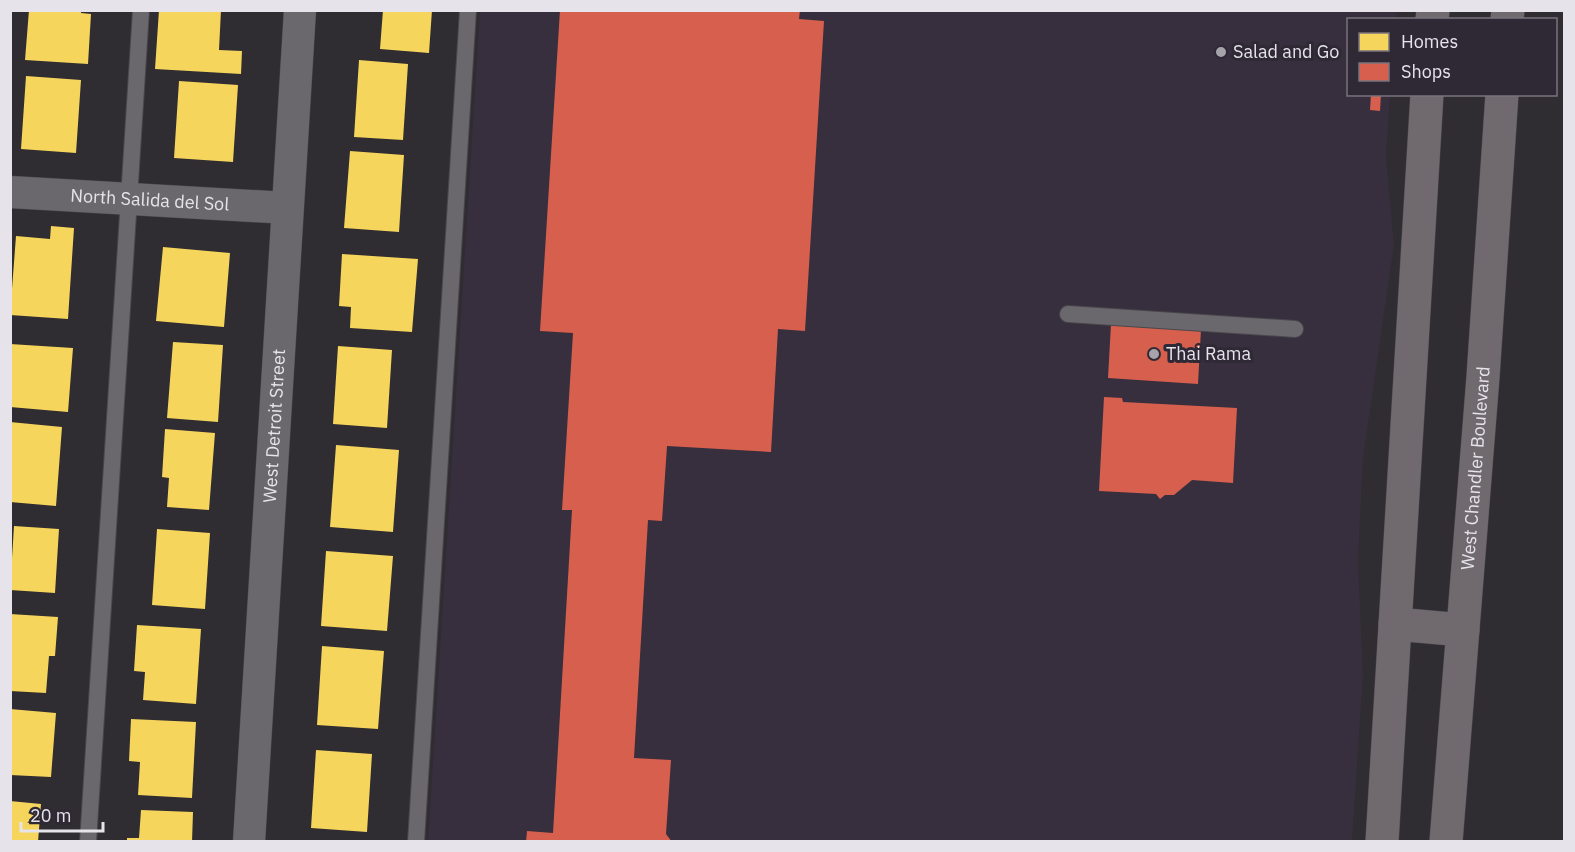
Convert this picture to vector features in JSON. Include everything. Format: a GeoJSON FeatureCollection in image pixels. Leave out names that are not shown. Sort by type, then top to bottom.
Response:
{"type":"FeatureCollection","features":[{"type":"Feature","properties":{"kind":"main road"},"geometry":{"type":"LineString","coordinates":[[1382,842],[1427,96]]}},
{"type":"Feature","properties":{"kind":"main road","name":"West Chandler Boulevard"},"geometry":{"type":"LineString","coordinates":[[1446,842],[1483,377],[1502,96]]}},
{"type":"Feature","properties":{"kind":"main road"},"geometry":{"type":"LineString","coordinates":[[1395,624],[1463,630]]}},
{"type":"Feature","properties":{"kind":"street","name":"West Detroit Street"},"geometry":{"type":"LineString","coordinates":[[249,842],[300,10]]}},
{"type":"Feature","properties":{"kind":"street","name":"North Salida del Sol"},"geometry":{"type":"LineString","coordinates":[[10,192],[287,208]]}},
{"type":"Feature","properties":{"kind":"lane"},"geometry":{"type":"LineString","coordinates":[[88,842],[141,10]]}},
{"type":"Feature","properties":{"kind":"lane"},"geometry":{"type":"LineString","coordinates":[[416,842],[468,10]]}},
{"type":"Feature","properties":{"kind":"lane"},"geometry":{"type":"LineString","coordinates":[[1068,314],[1295,329]]}},
{"type":"Feature","properties":{"kind":"shaded area"},"geometry":{"type":"Polygon","coordinates":[[[480,11],[1397,11],[1396,18],[1347,18],[1347,96],[1390,96],[1386,155],[1394,245],[1363,459],[1358,560],[1363,676],[1352,841],[428,842],[480,11]]]}},
{"type":"Feature","properties":{"kind":"building: Homes"},"geometry":{"type":"Polygon","coordinates":[[[29,10],[81,10],[81,13],[91,14],[88,64],[25,60],[29,10]]]}},
{"type":"Feature","properties":{"kind":"building: Homes"},"geometry":{"type":"Polygon","coordinates":[[[159,10],[221,10],[219,50],[242,51],[241,74],[155,69],[159,10]]]}},
{"type":"Feature","properties":{"kind":"building: Homes"},"geometry":{"type":"Polygon","coordinates":[[[383,10],[432,10],[429,53],[380,49],[383,10]]]}},
{"type":"Feature","properties":{"kind":"building: Homes"},"geometry":{"type":"Polygon","coordinates":[[[359,60],[408,64],[403,140],[354,137],[359,60]]]}},
{"type":"Feature","properties":{"kind":"building: Homes"},"geometry":{"type":"Polygon","coordinates":[[[26,76],[81,80],[76,153],[21,149],[26,76]]]}},
{"type":"Feature","properties":{"kind":"building: Homes"},"geometry":{"type":"Polygon","coordinates":[[[179,81],[238,85],[233,162],[174,158],[179,81]]]}},
{"type":"Feature","properties":{"kind":"building: Homes"},"geometry":{"type":"Polygon","coordinates":[[[350,151],[404,155],[399,232],[344,228],[350,151]]]}},
{"type":"Feature","properties":{"kind":"building: Homes"},"geometry":{"type":"Polygon","coordinates":[[[51,226],[74,228],[68,319],[10,315],[16,236],[50,239],[51,226]]]}},
{"type":"Feature","properties":{"kind":"building: Homes"},"geometry":{"type":"Polygon","coordinates":[[[163,247],[230,253],[224,327],[156,321],[163,247]]]}},
{"type":"Feature","properties":{"kind":"building: Homes"},"geometry":{"type":"Polygon","coordinates":[[[342,254],[418,259],[412,332],[350,328],[351,307],[339,306],[342,254]]]}},
{"type":"Feature","properties":{"kind":"building: Homes"},"geometry":{"type":"Polygon","coordinates":[[[173,342],[223,345],[218,422],[167,418],[173,342]]]}},
{"type":"Feature","properties":{"kind":"building: Homes"},"geometry":{"type":"Polygon","coordinates":[[[10,344],[73,348],[68,412],[10,407],[10,344]]]}},
{"type":"Feature","properties":{"kind":"building: Homes"},"geometry":{"type":"Polygon","coordinates":[[[338,346],[392,350],[387,428],[333,424],[338,346]]]}},
{"type":"Feature","properties":{"kind":"building: Homes"},"geometry":{"type":"Polygon","coordinates":[[[10,422],[62,427],[56,506],[10,502],[10,422]]]}},
{"type":"Feature","properties":{"kind":"building: Homes"},"geometry":{"type":"Polygon","coordinates":[[[165,429],[215,433],[209,510],[167,507],[169,478],[162,477],[165,429]]]}},
{"type":"Feature","properties":{"kind":"building: Homes"},"geometry":{"type":"Polygon","coordinates":[[[336,445],[399,450],[393,532],[330,527],[336,445]]]}},
{"type":"Feature","properties":{"kind":"building: Homes"},"geometry":{"type":"Polygon","coordinates":[[[14,526],[59,529],[55,593],[10,590],[10,558],[12,558],[14,526]]]}},
{"type":"Feature","properties":{"kind":"building: Homes"},"geometry":{"type":"Polygon","coordinates":[[[157,529],[210,533],[205,609],[152,605],[157,529]]]}},
{"type":"Feature","properties":{"kind":"building: Homes"},"geometry":{"type":"Polygon","coordinates":[[[326,551],[393,556],[387,631],[321,626],[326,551]]]}},
{"type":"Feature","properties":{"kind":"building: Homes"},"geometry":{"type":"Polygon","coordinates":[[[10,614],[58,617],[55,656],[49,656],[46,693],[10,691],[10,614]]]}},
{"type":"Feature","properties":{"kind":"building: Homes"},"geometry":{"type":"Polygon","coordinates":[[[137,625],[201,629],[196,704],[143,700],[145,672],[134,671],[137,625]]]}},
{"type":"Feature","properties":{"kind":"building: Homes"},"geometry":{"type":"Polygon","coordinates":[[[322,646],[384,651],[378,729],[317,725],[322,646]]]}},
{"type":"Feature","properties":{"kind":"building: Homes"},"geometry":{"type":"Polygon","coordinates":[[[10,709],[56,713],[51,777],[10,775],[10,709]]]}},
{"type":"Feature","properties":{"kind":"building: Homes"},"geometry":{"type":"Polygon","coordinates":[[[131,719],[196,722],[192,798],[138,795],[140,762],[129,761],[131,719]]]}},
{"type":"Feature","properties":{"kind":"building: Homes"},"geometry":{"type":"Polygon","coordinates":[[[316,750],[372,754],[367,832],[311,828],[316,750]]]}},
{"type":"Feature","properties":{"kind":"building: Homes"},"geometry":{"type":"Polygon","coordinates":[[[10,801],[41,804],[38,842],[10,842],[10,801]]]}},
{"type":"Feature","properties":{"kind":"building: Homes"},"geometry":{"type":"Polygon","coordinates":[[[141,810],[193,812],[192,842],[127,842],[127,838],[139,838],[141,810]]]}},
{"type":"Feature","properties":{"kind":"building: Shops"},"geometry":{"type":"Polygon","coordinates":[[[560,10],[800,10],[799,19],[824,21],[805,331],[778,329],[771,452],[667,446],[662,521],[648,520],[634,758],[671,760],[666,834],[672,842],[526,842],[527,831],[553,833],[572,510],[562,510],[573,333],[540,331],[560,10]]]}},
{"type":"Feature","properties":{"kind":"building: Shops"},"geometry":{"type":"Polygon","coordinates":[[[1371,96],[1381,96],[1380,111],[1370,110],[1371,96]]]}},
{"type":"Feature","properties":{"kind":"building: Shops","name":"Thai Rama"},"geometry":{"type":"Polygon","coordinates":[[[1111,324],[1201,329],[1198,384],[1108,378],[1111,324]]]}},
{"type":"Feature","properties":{"kind":"building: Shops"},"geometry":{"type":"Polygon","coordinates":[[[1104,397],[1122,398],[1123,402],[1237,408],[1233,483],[1192,480],[1174,495],[1165,495],[1160,499],[1156,494],[1099,491],[1104,397]]]}},
{"type":"Feature","properties":{"kind":"place","name":"Salad and Go"},"geometry":{"type":"Point","coordinates":[1221,52]}},
{"type":"Feature","properties":{"kind":"place","name":"Thai Rama"},"geometry":{"type":"Point","coordinates":[1154,354]}}]}
